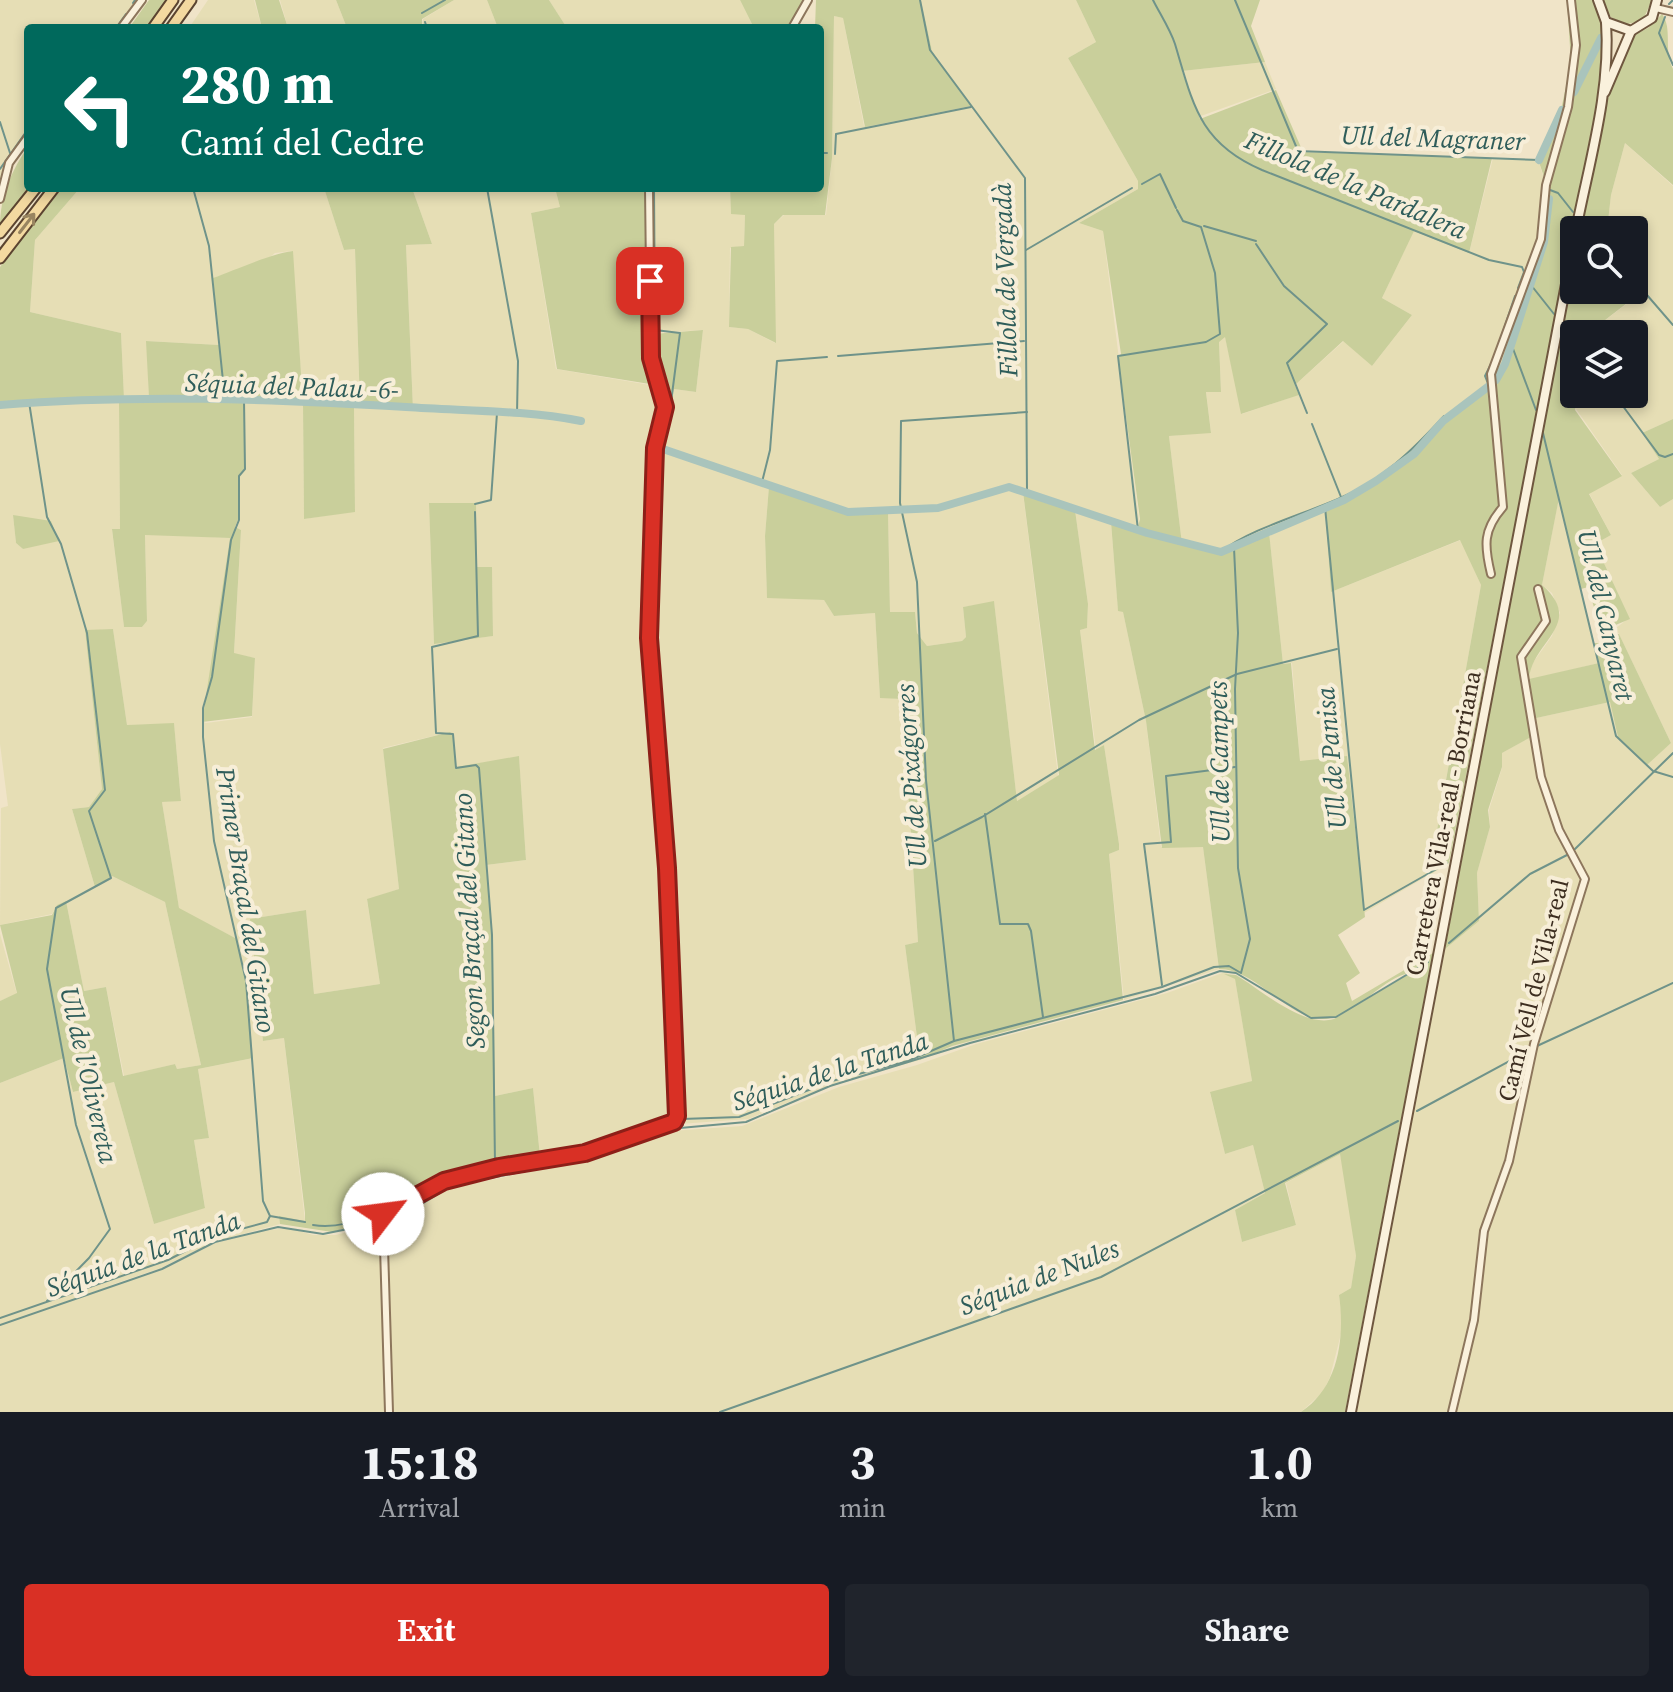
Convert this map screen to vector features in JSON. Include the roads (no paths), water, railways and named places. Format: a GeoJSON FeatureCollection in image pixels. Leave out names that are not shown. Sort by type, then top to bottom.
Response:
{"type":"FeatureCollection","features":[{"type":"Feature","properties":{"kind":"main road"},"geometry":{"type":"LineString","coordinates":[[156,24],[173,0]]}},
{"type":"Feature","properties":{"kind":"main road"},"geometry":{"type":"LineString","coordinates":[[174,24],[191,0]]}},
{"type":"Feature","properties":{"kind":"main road"},"geometry":{"type":"LineString","coordinates":[[1579,216],[1607,48],[1606,22],[1598,0]]}},
{"type":"Feature","properties":{"kind":"main road"},"geometry":{"type":"LineString","coordinates":[[1599,109],[1631,31],[1647,23],[1656,4]]}},
{"type":"Feature","properties":{"kind":"main road"},"geometry":{"type":"LineString","coordinates":[[1606,22],[1631,31]]}},
{"type":"Feature","properties":{"kind":"main road"},"geometry":{"type":"LineString","coordinates":[[0,233],[33,192]]}},
{"type":"Feature","properties":{"kind":"main road"},"geometry":{"type":"LineString","coordinates":[[0,258],[51,192]]}},
{"type":"Feature","properties":{"kind":"main road","name":"Carretera Vila-real - Borriana"},"geometry":{"type":"LineString","coordinates":[[1351,1412],[1562,304]]}},
{"type":"Feature","properties":{"kind":"street"},"geometry":{"type":"LineString","coordinates":[[124,24],[142,0]]}},
{"type":"Feature","properties":{"kind":"street"},"geometry":{"type":"LineString","coordinates":[[794,24],[808,0]]}},
{"type":"Feature","properties":{"kind":"street"},"geometry":{"type":"LineString","coordinates":[[1491,574],[1485,548],[1486,529],[1503,507],[1491,374],[1541,239],[1546,185],[1568,107],[1576,45],[1571,0]]}},
{"type":"Feature","properties":{"kind":"street"},"geometry":{"type":"LineString","coordinates":[[1656,4],[1673,12]]}},
{"type":"Feature","properties":{"kind":"street"},"geometry":{"type":"LineString","coordinates":[[0,199],[9,163],[24,142]]}},
{"type":"Feature","properties":{"kind":"street"},"geometry":{"type":"LineString","coordinates":[[389,1412],[383,1314],[383,1214],[444,1181],[499,1167],[585,1153],[674,1122],[677,1116],[667,868],[649,638],[655,448],[665,407],[651,358],[649,192]]}},
{"type":"Feature","properties":{"kind":"street","name":"Camí Vell de Vila-real"},"geometry":{"type":"LineString","coordinates":[[1452,1412],[1474,1320],[1484,1231],[1509,1161],[1533,1048],[1585,879],[1559,830],[1541,777],[1521,657],[1546,621],[1538,589]]}},
{"type":"Feature","properties":{"kind":"waterway"},"geometry":{"type":"LineString","coordinates":[[422,13],[445,0]]}},
{"type":"Feature","properties":{"kind":"waterway","name":"Fillola de Vergadà"},"geometry":{"type":"LineString","coordinates":[[920,0],[930,50],[1025,178],[1027,492]]}},
{"type":"Feature","properties":{"kind":"waterway","name":"Fillola de la Pardalera"},"geometry":{"type":"LineString","coordinates":[[1153,0],[1173,38],[1194,103],[1212,134],[1224,147],[1262,170],[1489,260],[1522,267],[1524,272],[1518,288]]}},
{"type":"Feature","properties":{"kind":"waterway","name":"Ull del Magraner"},"geometry":{"type":"LineString","coordinates":[[1235,0],[1298,151],[1539,160]]}},
{"type":"Feature","properties":{"kind":"waterway"},"geometry":{"type":"LineString","coordinates":[[1669,4],[1673,0]]}},
{"type":"Feature","properties":{"kind":"waterway"},"geometry":{"type":"LineString","coordinates":[[119,24],[126,14]]}},
{"type":"Feature","properties":{"kind":"waterway"},"geometry":{"type":"LineString","coordinates":[[1665,17],[1659,33],[1673,65]]}},
{"type":"Feature","properties":{"kind":"waterway","name":"Séquia del Palau -6-"},"geometry":{"type":"LineString","coordinates":[[1574,92],[1601,38]]}},
{"type":"Feature","properties":{"kind":"waterway"},"geometry":{"type":"LineString","coordinates":[[835,154],[836,134],[971,107]]}},
{"type":"Feature","properties":{"kind":"waterway","name":"Séquia del Palau -6-"},"geometry":{"type":"LineString","coordinates":[[1539,160],[1562,110]]}},
{"type":"Feature","properties":{"kind":"waterway"},"geometry":{"type":"LineString","coordinates":[[0,122],[10,153]]}},
{"type":"Feature","properties":{"kind":"waterway"},"geometry":{"type":"LineString","coordinates":[[0,169],[24,135]]}},
{"type":"Feature","properties":{"kind":"waterway"},"geometry":{"type":"LineString","coordinates":[[1142,184],[1160,174],[1176,208]]}},
{"type":"Feature","properties":{"kind":"waterway"},"geometry":{"type":"LineString","coordinates":[[1026,250],[1132,188]]}},
{"type":"Feature","properties":{"kind":"waterway"},"geometry":{"type":"LineString","coordinates":[[1550,190],[1558,193],[1573,212]]}},
{"type":"Feature","properties":{"kind":"waterway"},"geometry":{"type":"LineString","coordinates":[[194,192],[209,246],[225,400]]}},
{"type":"Feature","properties":{"kind":"waterway"},"geometry":{"type":"LineString","coordinates":[[488,192],[518,361],[517,414]]}},
{"type":"Feature","properties":{"kind":"waterway"},"geometry":{"type":"LineString","coordinates":[[654,192],[655,330],[680,333],[671,402],[659,454],[659,556],[653,625],[662,762]]}},
{"type":"Feature","properties":{"kind":"waterway","name":"Séquia del Palau -6-"},"geometry":{"type":"LineString","coordinates":[[1496,380],[1505,364],[1544,242],[1549,199]]}},
{"type":"Feature","properties":{"kind":"waterway"},"geometry":{"type":"LineString","coordinates":[[1138,530],[1118,356],[1206,342],[1220,334],[1215,273],[1201,227],[1183,221],[1177,210]]}},
{"type":"Feature","properties":{"kind":"waterway"},"geometry":{"type":"LineString","coordinates":[[1204,226],[1256,241]]}},
{"type":"Feature","properties":{"kind":"waterway"},"geometry":{"type":"LineString","coordinates":[[1256,244],[1284,286],[1327,324],[1287,363],[1307,413]]}},
{"type":"Feature","properties":{"kind":"waterway"},"geometry":{"type":"LineString","coordinates":[[1531,285],[1554,314]]}},
{"type":"Feature","properties":{"kind":"waterway","name":"Fillola de la Pardalera"},"geometry":{"type":"LineString","coordinates":[[1496,352],[1515,296]]}},
{"type":"Feature","properties":{"kind":"waterway"},"geometry":{"type":"LineString","coordinates":[[1648,296],[1673,325]]}},
{"type":"Feature","properties":{"kind":"waterway"},"geometry":{"type":"LineString","coordinates":[[838,356],[1024,341]]}},
{"type":"Feature","properties":{"kind":"waterway","name":"Ull del Canyaret"},"geometry":{"type":"LineString","coordinates":[[1512,346],[1536,410]]}},
{"type":"Feature","properties":{"kind":"waterway"},"geometry":{"type":"LineString","coordinates":[[762,482],[770,450],[777,361],[827,357]]}},
{"type":"Feature","properties":{"kind":"waterway","name":"Fillola de la Pardalera"},"geometry":{"type":"LineString","coordinates":[[1489,386],[1485,376],[1494,358]]}},
{"type":"Feature","properties":{"kind":"waterway","name":"Séquia del Palau -6-"},"geometry":{"type":"LineString","coordinates":[[660,448],[848,512],[938,508],[1009,487],[1147,533],[1221,552],[1344,500],[1376,481],[1414,454],[1443,421],[1489,386]]}},
{"type":"Feature","properties":{"kind":"waterway","name":"Séquia del Palau -6-"},"geometry":{"type":"LineString","coordinates":[[0,405],[101,400],[254,400],[494,411],[581,421]]}},
{"type":"Feature","properties":{"kind":"waterway","name":"Primer Braçal del Gitano"},"geometry":{"type":"LineString","coordinates":[[244,400],[245,469],[239,476],[239,520],[231,540],[212,677],[203,708],[203,737],[214,841],[246,981],[263,1201],[270,1216]]}},
{"type":"Feature","properties":{"kind":"waterway","name":"Ull de l'Olivereta"},"geometry":{"type":"LineString","coordinates":[[29,402],[47,517],[61,544],[87,633],[105,790],[89,811],[111,878],[56,908],[47,969],[76,1125],[110,1229],[89,1258],[47,1301]]}},
{"type":"Feature","properties":{"kind":"waterway"},"geometry":{"type":"LineString","coordinates":[[1624,408],[1659,455],[1665,457],[1673,454]]}},
{"type":"Feature","properties":{"kind":"waterway","name":"Ull de Pixágorres"},"geometry":{"type":"LineString","coordinates":[[954,1041],[926,780],[917,582],[900,503],[901,421],[1027,412]]}},
{"type":"Feature","properties":{"kind":"waterway","name":"Segon Braçal del Gitano"},"geometry":{"type":"LineString","coordinates":[[475,504],[491,500],[497,413]]}},
{"type":"Feature","properties":{"kind":"waterway","name":"Séquia del Palau -6-"},"geometry":{"type":"LineString","coordinates":[[1221,552],[1260,530],[1354,492],[1382,474],[1444,416]]}},
{"type":"Feature","properties":{"kind":"waterway"},"geometry":{"type":"LineString","coordinates":[[1312,424],[1341,497]]}},
{"type":"Feature","properties":{"kind":"waterway","name":"Ull del Canyaret"},"geometry":{"type":"LineString","coordinates":[[1543,433],[1616,736],[1653,771],[1673,777]]}},
{"type":"Feature","properties":{"kind":"waterway","name":"Ull de Panisa"},"geometry":{"type":"LineString","coordinates":[[1325,507],[1364,910],[1447,863]]}},
{"type":"Feature","properties":{"kind":"waterway","name":"Segon Braçal del Gitano"},"geometry":{"type":"LineString","coordinates":[[475,512],[478,636],[432,647],[436,733],[453,734],[456,768],[476,765],[479,768],[492,935],[495,1164]]}},
{"type":"Feature","properties":{"kind":"waterway","name":"Ull de Campets"},"geometry":{"type":"LineString","coordinates":[[682,1119],[739,1117],[832,1081],[908,1061],[954,1041],[1162,987],[1214,967],[1229,966],[1241,973],[1250,939],[1238,868],[1235,689],[1238,633],[1234,548]]}},
{"type":"Feature","properties":{"kind":"waterway","name":"Ull de Campets"},"geometry":{"type":"LineString","coordinates":[[935,841],[982,817],[1139,720],[1237,674],[1337,649]]}},
{"type":"Feature","properties":{"kind":"waterway","name":"Séquia de la Tanda"},"geometry":{"type":"LineString","coordinates":[[1575,849],[1673,753]]}},
{"type":"Feature","properties":{"kind":"waterway","name":"Ull de Campets"},"geometry":{"type":"LineString","coordinates":[[1162,985],[1144,844],[1171,842],[1166,776],[1235,767]]}},
{"type":"Feature","properties":{"kind":"waterway"},"geometry":{"type":"LineString","coordinates":[[985,814],[1000,924],[1028,924],[1043,1017]]}},
{"type":"Feature","properties":{"kind":"waterway","name":"Séquia de la Tanda"},"geometry":{"type":"LineString","coordinates":[[1449,943],[1530,874],[1567,855]]}},
{"type":"Feature","properties":{"kind":"waterway"},"geometry":{"type":"LineString","coordinates":[[669,856],[671,897]]}},
{"type":"Feature","properties":{"kind":"waterway","name":"Séquia de la Tanda"},"geometry":{"type":"LineString","coordinates":[[0,1325],[162,1269],[215,1242],[278,1227],[323,1234],[383,1222],[412,1210],[453,1185],[584,1160],[669,1129],[746,1122],[830,1086],[970,1043],[1155,994],[1220,971],[1236,973],[1311,1018],[1336,1017],[1428,962]]}},
{"type":"Feature","properties":{"kind":"waterway","name":"Séquia de Nules"},"geometry":{"type":"LineString","coordinates":[[1537,1046],[1673,983]]}},
{"type":"Feature","properties":{"kind":"waterway","name":"Séquia de Nules"},"geometry":{"type":"LineString","coordinates":[[1417,1111],[1532,1049]]}},
{"type":"Feature","properties":{"kind":"waterway"},"geometry":{"type":"LineString","coordinates":[[678,1076],[683,1125]]}},
{"type":"Feature","properties":{"kind":"waterway","name":"Séquia de Nules"},"geometry":{"type":"LineString","coordinates":[[720,1412],[1101,1277],[1398,1121]]}},
{"type":"Feature","properties":{"kind":"waterway"},"geometry":{"type":"LineString","coordinates":[[429,1183],[517,1160]]}},
{"type":"Feature","properties":{"kind":"waterway"},"geometry":{"type":"LineString","coordinates":[[313,1225],[341,1225],[355,1221],[419,1189]]}},
{"type":"Feature","properties":{"kind":"waterway"},"geometry":{"type":"LineString","coordinates":[[0,1318],[168,1260],[215,1236],[267,1222],[270,1216],[305,1222]]}}]}
